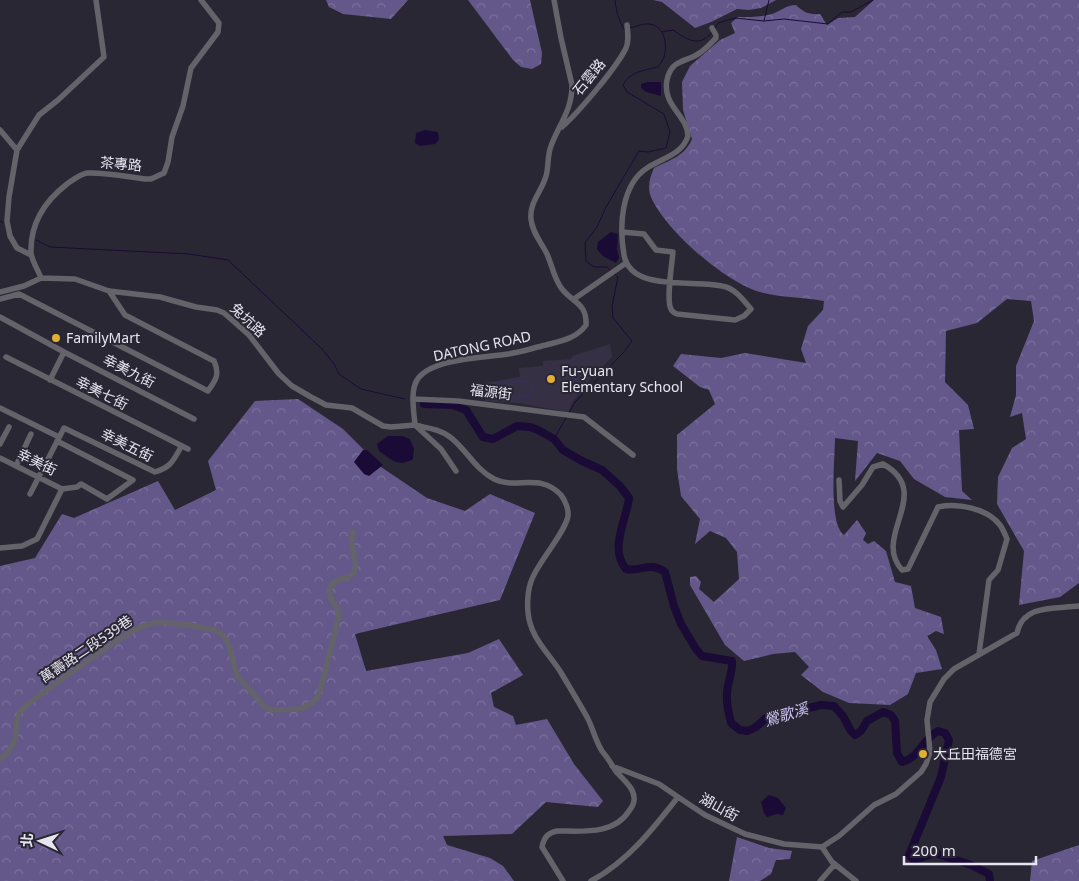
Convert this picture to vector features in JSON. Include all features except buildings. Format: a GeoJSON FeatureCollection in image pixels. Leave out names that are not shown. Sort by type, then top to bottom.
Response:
{"type":"FeatureCollection","features":[{"type":"Feature","properties":{"kind":"street"},"geometry":{"type":"LineString","coordinates":[[31,255],[17,248],[10,236],[7,221],[17,150],[39,115],[104,57],[96,0]]}},
{"type":"Feature","properties":{"kind":"street","name":"茶專路"},"geometry":{"type":"LineString","coordinates":[[41,278],[31,255],[32,235],[40,214],[50,199],[76,178],[86,173],[150,179],[164,173],[168,162],[172,137],[183,106],[191,68],[218,32],[219,23],[201,0]]}},
{"type":"Feature","properties":{"kind":"street","name":"DATONG ROAD"},"geometry":{"type":"LineString","coordinates":[[415,426],[414,386],[423,373],[435,367],[456,361],[508,354],[562,341],[576,335],[586,325],[585,312],[574,299],[562,290],[531,222],[532,207],[546,176],[548,154],[567,113],[572,85],[554,0]]}},
{"type":"Feature","properties":{"kind":"street","name":"石雲路"},"geometry":{"type":"LineString","coordinates":[[558,130],[570,120],[606,77],[627,46],[627,25]]}},
{"type":"Feature","properties":{"kind":"street"},"geometry":{"type":"LineString","coordinates":[[622,232],[642,233],[648,237],[656,250],[673,252],[671,282],[670,305],[673,312],[680,316],[735,320],[744,316],[751,309],[742,298],[726,287],[671,282],[645,278],[637,274],[626,263],[623,249],[622,232],[625,198],[631,184],[646,168],[681,149],[688,136],[684,123],[668,98],[666,90],[668,75],[679,62],[700,54],[716,38],[712,28]]}},
{"type":"Feature","properties":{"kind":"street"},"geometry":{"type":"LineString","coordinates":[[0,130],[17,150]]}},
{"type":"Feature","properties":{"kind":"street"},"geometry":{"type":"LineString","coordinates":[[574,299],[626,263]]}},
{"type":"Feature","properties":{"kind":"street"},"geometry":{"type":"LineString","coordinates":[[0,292],[24,286],[41,278]]}},
{"type":"Feature","properties":{"kind":"street","name":"兔坑路"},"geometry":{"type":"LineString","coordinates":[[41,278],[75,279],[109,291],[160,297],[217,310],[224,313],[249,335],[278,374],[292,386],[326,405],[352,408],[384,426],[391,428],[415,426]]}},
{"type":"Feature","properties":{"kind":"street"},"geometry":{"type":"LineString","coordinates":[[0,299],[19,294],[208,390],[216,381],[218,369],[214,361],[125,315],[109,291]]}},
{"type":"Feature","properties":{"kind":"street","name":"幸美九街"},"geometry":{"type":"LineString","coordinates":[[0,317],[194,419]]}},
{"type":"Feature","properties":{"kind":"street"},"geometry":{"type":"LineString","coordinates":[[50,380],[64,352]]}},
{"type":"Feature","properties":{"kind":"street","name":"幸美七街"},"geometry":{"type":"LineString","coordinates":[[6,357],[180,447],[188,449]]}},
{"type":"Feature","properties":{"kind":"street","name":"福源街"},"geometry":{"type":"LineString","coordinates":[[413,399],[458,401],[584,417],[633,455]]}},
{"type":"Feature","properties":{"kind":"street"},"geometry":{"type":"LineString","coordinates":[[0,408],[133,480],[106,499],[81,484],[77,487],[62,489],[37,539],[22,546],[0,548]]}},
{"type":"Feature","properties":{"kind":"street"},"geometry":{"type":"LineString","coordinates":[[415,426],[441,449],[456,471]]}},
{"type":"Feature","properties":{"kind":"street"},"geometry":{"type":"LineString","coordinates":[[415,426],[436,429],[450,437],[474,463],[492,478],[505,483],[532,481],[548,486],[561,496],[566,506],[568,516],[532,579],[527,610],[530,624],[541,647],[559,669],[592,726],[595,739],[612,766],[632,791],[634,803],[627,815],[611,827],[550,832],[542,847],[563,881]]}},
{"type":"Feature","properties":{"kind":"street"},"geometry":{"type":"LineString","coordinates":[[0,444],[9,427]]}},
{"type":"Feature","properties":{"kind":"street","name":"幸美五街"},"geometry":{"type":"LineString","coordinates":[[58,439],[64,428],[155,472],[165,469],[171,464],[180,447]]}},
{"type":"Feature","properties":{"kind":"street"},"geometry":{"type":"LineString","coordinates":[[16,466],[31,434]]}},
{"type":"Feature","properties":{"kind":"street"},"geometry":{"type":"LineString","coordinates":[[30,494],[58,439]]}},
{"type":"Feature","properties":{"kind":"street","name":"幸美街"},"geometry":{"type":"LineString","coordinates":[[0,458],[62,489]]}},
{"type":"Feature","properties":{"kind":"street"},"geometry":{"type":"LineString","coordinates":[[839,480],[840,501],[844,507],[862,485],[873,467],[883,464],[893,469],[900,478],[904,488],[905,502],[892,546],[895,560],[902,570],[908,569],[938,507],[967,507],[988,515],[1000,524],[1007,539],[998,570],[989,580],[979,654]]}},
{"type":"Feature","properties":{"kind":"street","name":"萬壽路二段539巷"},"geometry":{"type":"LineString","coordinates":[[0,760],[8,752],[15,740],[17,719],[20,712],[27,705],[124,636],[143,626],[158,622],[190,625],[214,630],[223,635],[229,645],[237,676],[266,708],[271,710],[306,708],[319,695],[338,622],[338,610],[330,597],[330,587],[332,583],[350,577],[356,570],[352,545],[353,532]]}},
{"type":"Feature","properties":{"kind":"street"},"geometry":{"type":"LineString","coordinates":[[856,881],[827,856],[822,846],[839,836],[874,805],[896,794],[913,780],[926,764],[930,752],[927,720],[930,702],[944,679],[954,669],[1017,634],[1019,623],[1026,615],[1034,611],[1079,606]]}},
{"type":"Feature","properties":{"kind":"street"},"geometry":{"type":"LineString","coordinates":[[612,766],[659,784],[678,797]]}},
{"type":"Feature","properties":{"kind":"street","name":"湖山街"},"geometry":{"type":"LineString","coordinates":[[591,881],[614,866],[637,846],[678,797],[705,815],[745,834],[784,844],[822,846]]}},
{"type":"Feature","properties":{"kind":"street"},"geometry":{"type":"LineString","coordinates":[[820,881],[835,864]]}},
{"type":"Feature","properties":{"kind":"shaded area"},"geometry":{"type":"Polygon","coordinates":[[[661,82],[661,96],[646,92],[641,88],[641,84],[661,82]]]}},
{"type":"Feature","properties":{"kind":"shaded area"},"geometry":{"type":"Polygon","coordinates":[[[425,130],[438,132],[439,140],[435,144],[420,146],[415,143],[416,133],[425,130]]]}},
{"type":"Feature","properties":{"kind":"shaded area"},"geometry":{"type":"Polygon","coordinates":[[[611,232],[618,234],[617,249],[619,258],[616,263],[603,256],[597,249],[598,242],[611,232]]]}},
{"type":"Feature","properties":{"kind":"shaded area","name":"Fu-yuan Elementary School"},"geometry":{"type":"Polygon","coordinates":[[[610,344],[612,357],[589,380],[568,412],[517,403],[485,401],[484,383],[520,377],[519,368],[543,366],[543,361],[571,359],[572,356],[610,344]]]}},
{"type":"Feature","properties":{"kind":"shaded area"},"geometry":{"type":"Polygon","coordinates":[[[579,368],[580,385],[570,386],[569,369],[579,368]]]}},
{"type":"Feature","properties":{"kind":"shaded area"},"geometry":{"type":"Polygon","coordinates":[[[525,379],[534,384],[535,389],[530,398],[499,401],[491,395],[492,385],[497,382],[525,379]],[[524,382],[499,385],[495,389],[495,394],[508,398],[524,395],[531,391],[531,386],[524,382]]]}},
{"type":"Feature","properties":{"kind":"shaded area"},"geometry":{"type":"Polygon","coordinates":[[[388,436],[402,436],[410,439],[414,449],[413,459],[408,462],[399,463],[379,451],[377,444],[388,436]]]}},
{"type":"Feature","properties":{"kind":"shaded area"},"geometry":{"type":"Polygon","coordinates":[[[363,450],[367,450],[383,465],[369,476],[364,474],[354,462],[363,450]]]}},
{"type":"Feature","properties":{"kind":"shaded area"},"geometry":{"type":"Polygon","coordinates":[[[769,795],[778,798],[786,808],[783,815],[777,814],[767,817],[764,813],[761,802],[769,795]]]}},
{"type":"Feature","properties":{"kind":"green space"},"geometry":{"type":"Polygon","coordinates":[[[326,0],[408,0],[391,19],[343,14],[329,7],[326,0]]]}},
{"type":"Feature","properties":{"kind":"green space"},"geometry":{"type":"Polygon","coordinates":[[[468,0],[530,0],[542,53],[541,64],[532,69],[521,67],[513,60],[468,0]]]}},
{"type":"Feature","properties":{"kind":"green space"},"geometry":{"type":"Polygon","coordinates":[[[653,0],[776,0],[761,8],[737,9],[695,28],[662,2],[653,0]]]}},
{"type":"Feature","properties":{"kind":"green space"},"geometry":{"type":"Polygon","coordinates":[[[874,0],[1079,0],[1079,583],[1060,597],[1019,605],[1024,551],[997,504],[998,477],[1012,448],[1026,439],[1022,413],[1010,417],[1016,395],[1016,366],[1034,321],[1031,301],[1007,299],[977,323],[946,331],[945,382],[968,405],[974,429],[959,430],[962,491],[972,500],[945,497],[914,479],[900,461],[877,453],[855,481],[858,441],[835,438],[834,505],[839,528],[844,535],[857,520],[866,533],[863,540],[868,544],[874,541],[886,551],[895,582],[911,586],[915,608],[941,617],[944,634],[936,631],[927,636],[936,650],[942,669],[916,673],[908,694],[890,705],[849,703],[823,692],[801,675],[809,667],[795,652],[773,654],[744,661],[725,645],[690,585],[690,577],[696,576],[701,582],[699,589],[714,602],[739,579],[737,552],[726,538],[710,531],[695,544],[700,519],[681,496],[677,469],[677,435],[715,404],[709,390],[700,387],[673,366],[681,354],[721,358],[745,353],[806,363],[801,349],[808,326],[823,310],[824,301],[768,294],[730,278],[682,239],[658,210],[649,190],[650,178],[654,168],[681,154],[692,139],[683,110],[682,82],[690,66],[720,40],[735,33],[731,23],[738,17],[768,15],[796,5],[806,12],[820,14],[827,25],[838,18],[855,17],[874,0]]]}},
{"type":"Feature","properties":{"kind":"green space"},"geometry":{"type":"Polygon","coordinates":[[[298,399],[343,429],[381,467],[427,498],[465,511],[490,494],[535,513],[500,600],[355,634],[366,671],[468,653],[499,639],[523,675],[491,693],[494,707],[513,716],[516,725],[547,719],[574,764],[603,801],[598,807],[546,802],[512,834],[443,836],[447,845],[490,858],[503,866],[514,881],[0,881],[0,566],[35,558],[62,514],[74,518],[158,481],[175,510],[216,490],[208,461],[255,401],[298,399]]]}},
{"type":"Feature","properties":{"kind":"green space"},"geometry":{"type":"Polygon","coordinates":[[[737,837],[769,848],[792,851],[790,859],[776,860],[771,874],[760,881],[729,881],[737,837]]]}},
{"type":"Feature","properties":{"kind":"green space"},"geometry":{"type":"Polygon","coordinates":[[[1079,845],[1079,881],[1030,881],[1032,861],[1079,845]]]}},
{"type":"Feature","properties":{"kind":"waterway"},"geometry":{"type":"LineString","coordinates":[[615,0],[618,15],[624,29]]}},
{"type":"Feature","properties":{"kind":"waterway"},"geometry":{"type":"LineString","coordinates":[[764,21],[769,0]]}},
{"type":"Feature","properties":{"kind":"waterway"},"geometry":{"type":"LineString","coordinates":[[715,28],[718,23],[735,18],[764,21],[784,19],[828,24],[842,12],[851,12],[873,0]]}},
{"type":"Feature","properties":{"kind":"waterway"},"geometry":{"type":"LineString","coordinates":[[610,270],[607,267],[594,267],[586,261],[585,243],[597,227],[606,207],[639,151],[648,152],[666,148],[670,132],[664,114],[627,92],[623,85],[633,74],[658,67],[664,58],[665,40],[661,30],[652,25],[644,24],[630,28]]}},
{"type":"Feature","properties":{"kind":"waterway"},"geometry":{"type":"LineString","coordinates":[[662,32],[673,30],[687,39],[697,41],[706,38],[711,33]]}},
{"type":"Feature","properties":{"kind":"waterway"},"geometry":{"type":"LineString","coordinates":[[36,240],[50,247],[189,254],[228,260],[322,349],[339,374],[361,389],[405,399]]}},
{"type":"Feature","properties":{"kind":"waterway"},"geometry":{"type":"LineString","coordinates":[[569,413],[574,403],[623,353],[632,341],[613,318],[612,306],[618,277],[615,274]]}},
{"type":"Feature","properties":{"kind":"waterway","name":"鶯歌溪"},"geometry":{"type":"LineString","coordinates":[[424,404],[453,405],[466,410],[483,437],[493,439],[517,426],[538,430],[554,439],[563,450],[602,470],[620,486],[629,498],[620,535],[619,553],[621,561],[626,569],[654,567],[665,572],[681,624],[696,649],[702,656],[732,661],[732,670],[727,690],[727,705],[731,723],[740,730],[748,731],[766,718],[821,705],[834,706],[855,735],[861,731],[867,721],[883,712],[891,715],[895,721],[897,753],[902,762],[913,757],[928,739],[938,731],[945,733],[949,740],[941,777],[909,855],[914,860],[935,853],[971,865],[989,874],[990,881]]}},
{"type":"Feature","properties":{"kind":"waterway"},"geometry":{"type":"LineString","coordinates":[[554,439],[567,416]]}},
{"type":"Feature","properties":{"kind":"place","name":"FamilyMart"},"geometry":{"type":"Point","coordinates":[56,338]}},
{"type":"Feature","properties":{"kind":"place","name":"Fu-yuan Elementary School"},"geometry":{"type":"Point","coordinates":[551,379]}},
{"type":"Feature","properties":{"kind":"place","name":"大丘田福德宮"},"geometry":{"type":"Point","coordinates":[923,754]}}]}
